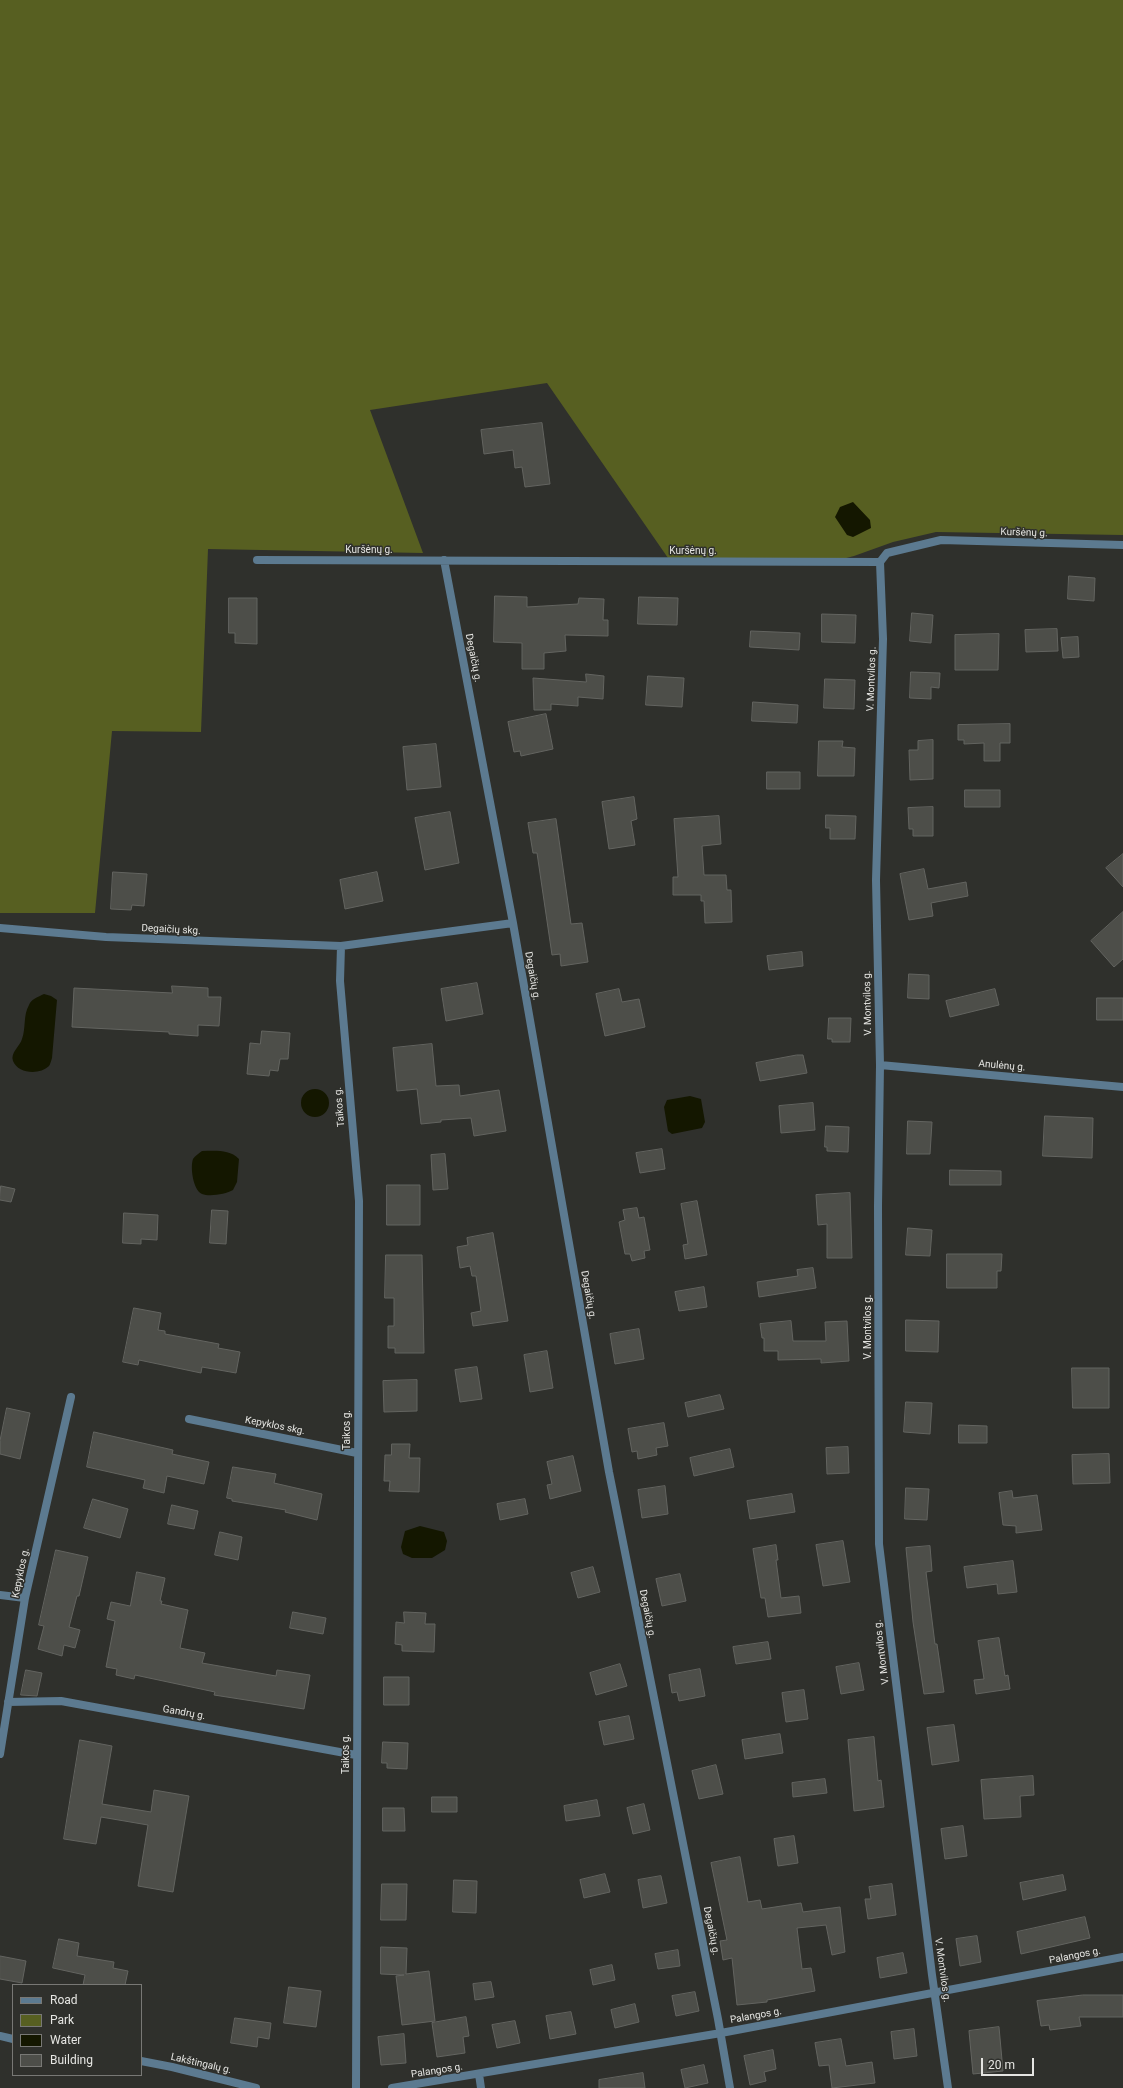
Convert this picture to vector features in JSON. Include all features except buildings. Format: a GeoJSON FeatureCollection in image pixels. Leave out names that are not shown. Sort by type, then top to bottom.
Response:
{"type":"FeatureCollection","features":[{"type":"Feature","properties":{"kind":"street","name":"Kuršėnų g."},"geometry":{"type":"LineString","coordinates":[[257,560],[880,562],[887,554],[941,540],[1123,545]]}},
{"type":"Feature","properties":{"kind":"street","name":"Degaičių g."},"geometry":{"type":"LineString","coordinates":[[444,560],[513,923],[609,1472],[721,2033],[730,2088]]}},
{"type":"Feature","properties":{"kind":"street","name":"V. Montvilos g."},"geometry":{"type":"LineString","coordinates":[[880,562],[883,639],[876,880],[880,1065],[878,1206],[879,1544],[948,2088]]}},
{"type":"Feature","properties":{"kind":"street"},"geometry":{"type":"LineString","coordinates":[[341,946],[513,923]]}},
{"type":"Feature","properties":{"kind":"street","name":"Degaičių skg."},"geometry":{"type":"LineString","coordinates":[[0,928],[106,937],[341,946]]}},
{"type":"Feature","properties":{"kind":"street","name":"Taikos g."},"geometry":{"type":"LineString","coordinates":[[341,946],[340,981],[359,1202],[356,2088]]}},
{"type":"Feature","properties":{"kind":"street","name":"Anulėnų g."},"geometry":{"type":"LineString","coordinates":[[880,1065],[1123,1087]]}},
{"type":"Feature","properties":{"kind":"street","name":"Kepyklos g."},"geometry":{"type":"LineString","coordinates":[[0,1754],[25,1598],[71,1397]]}},
{"type":"Feature","properties":{"kind":"street","name":"Kepyklos skg."},"geometry":{"type":"LineString","coordinates":[[189,1419],[357,1452]]}},
{"type":"Feature","properties":{"kind":"street"},"geometry":{"type":"LineString","coordinates":[[0,1595],[25,1598]]}},
{"type":"Feature","properties":{"kind":"street","name":"Gandrų g."},"geometry":{"type":"LineString","coordinates":[[8,1702],[61,1700],[356,1755]]}},
{"type":"Feature","properties":{"kind":"street","name":"Palangos g."},"geometry":{"type":"LineString","coordinates":[[392,2088],[721,2033],[1123,1957]]}},
{"type":"Feature","properties":{"kind":"street"},"geometry":{"type":"LineString","coordinates":[[0,2036],[12,2038]]}},
{"type":"Feature","properties":{"kind":"street","name":"Lakštingalų g."},"geometry":{"type":"LineString","coordinates":[[142,2061],[172,2067],[256,2088]]}},
{"type":"Feature","properties":{"kind":"street"},"geometry":{"type":"LineString","coordinates":[[479,2074],[481,2088]]}},
{"type":"Feature","properties":{"kind":"green space"},"geometry":{"type":"Polygon","coordinates":[[[0,0],[1123,0],[1123,535],[936,532],[893,542],[854,556],[831,562],[668,558],[547,383],[370,410],[423,553],[208,549],[201,732],[112,731],[95,913],[0,913],[0,0]]]}},
{"type":"Feature","properties":{"kind":"water"},"geometry":{"type":"Polygon","coordinates":[[[853,502],[870,520],[871,528],[853,537],[847,535],[835,517],[840,507],[853,502]]]}},
{"type":"Feature","properties":{"kind":"water"},"geometry":{"type":"Polygon","coordinates":[[[44,994],[57,1000],[52,1058],[49,1065],[45,1069],[35,1072],[24,1071],[19,1069],[12,1058],[22,1039],[26,1013],[31,1001],[44,994]]]}},
{"type":"Feature","properties":{"kind":"water"},"geometry":{"type":"Polygon","coordinates":[[[315,1089],[325,1093],[329,1103],[325,1113],[315,1117],[305,1113],[301,1103],[305,1093],[315,1089]]]}},
{"type":"Feature","properties":{"kind":"water"},"geometry":{"type":"Polygon","coordinates":[[[690,1096],[701,1099],[705,1122],[702,1128],[672,1134],[668,1131],[664,1107],[667,1100],[690,1096]]]}},
{"type":"Feature","properties":{"kind":"water"},"geometry":{"type":"Polygon","coordinates":[[[202,1151],[226,1152],[239,1159],[237,1182],[233,1190],[222,1194],[213,1195],[205,1195],[199,1192],[194,1183],[192,1163],[193,1159],[202,1151]]]}},
{"type":"Feature","properties":{"kind":"water"},"geometry":{"type":"Polygon","coordinates":[[[420,1526],[444,1532],[447,1541],[445,1550],[432,1558],[412,1558],[403,1554],[401,1547],[405,1531],[420,1526]]]}}]}
